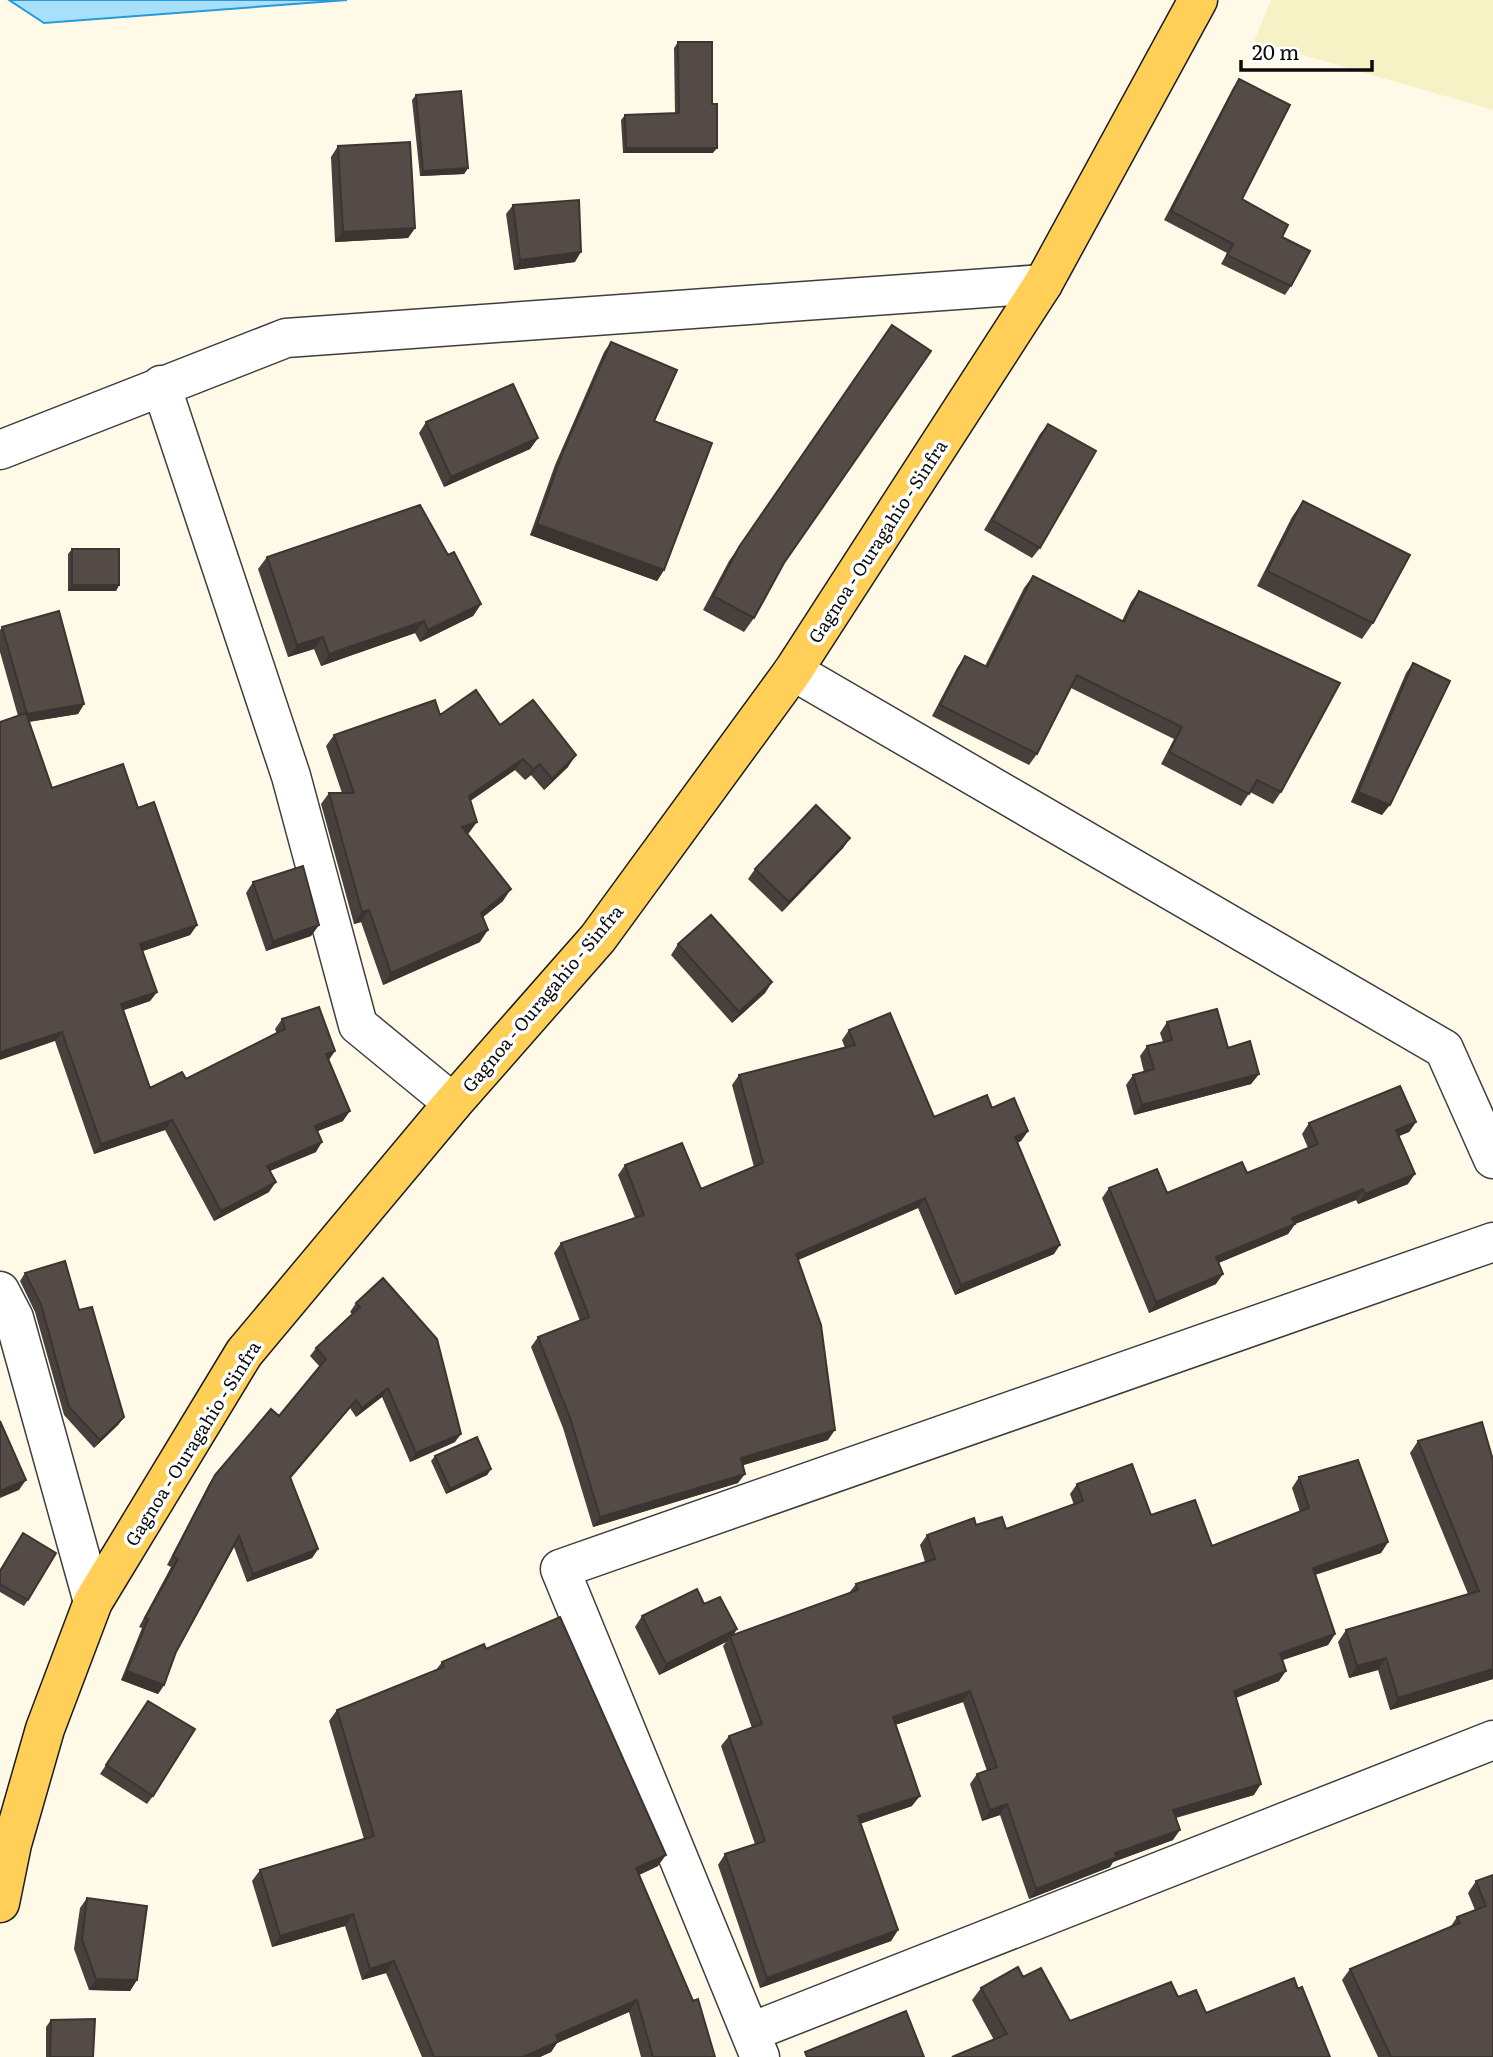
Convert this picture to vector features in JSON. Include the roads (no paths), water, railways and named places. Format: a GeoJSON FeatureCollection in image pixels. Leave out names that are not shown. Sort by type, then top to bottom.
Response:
{"type":"FeatureCollection","features":[{"type":"Feature","properties":{"kind":"main road","name":"Gagnoa - Ouragahio - Sinfra"},"geometry":{"type":"LineString","coordinates":[[0,1903],[12,1844],[45,1729],[93,1602],[244,1353],[453,1103],[598,938],[793,671],[1043,284],[1198,0]]}},
{"type":"Feature","properties":{"kind":"street"},"geometry":{"type":"LineString","coordinates":[[0,450],[286,338],[1043,284]]}},
{"type":"Feature","properties":{"kind":"street"},"geometry":{"type":"LineString","coordinates":[[162,385],[291,776],[358,1025],[453,1103]]}},
{"type":"Feature","properties":{"kind":"street"},"geometry":{"type":"LineString","coordinates":[[793,671],[1444,1049],[1493,1159]]}},
{"type":"Feature","properties":{"kind":"street"},"geometry":{"type":"LineString","coordinates":[[1493,1242],[560,1569],[755,2045],[1493,1740]]}},
{"type":"Feature","properties":{"kind":"street"},"geometry":{"type":"LineString","coordinates":[[0,1291],[15,1318],[93,1602]]}},
{"type":"Feature","properties":{"kind":"water"},"geometry":{"type":"Polygon","coordinates":[[[9,0],[347,0],[44,23],[9,0]]]}}]}
